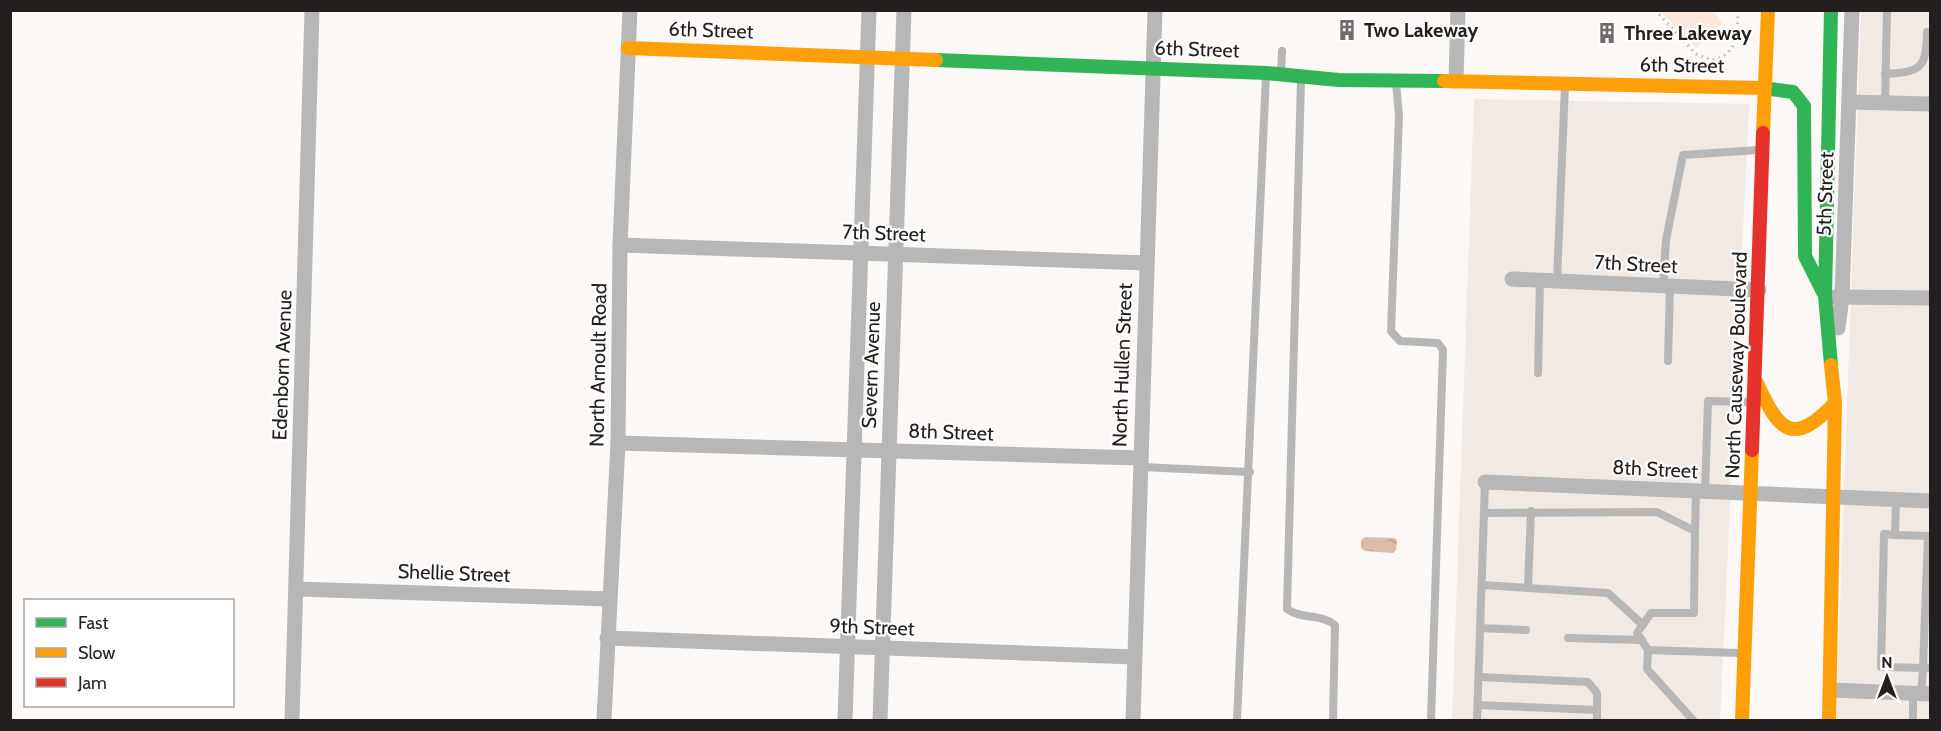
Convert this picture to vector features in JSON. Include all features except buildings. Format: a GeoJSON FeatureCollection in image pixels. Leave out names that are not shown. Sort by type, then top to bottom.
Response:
{"type":"FeatureCollection","features":[{"type":"Feature","properties":{"kind":"main road","name":"North Causeway Boulevard"},"geometry":{"type":"LineString","coordinates":[[1742,720],[1768,10]]}},
{"type":"Feature","properties":{"kind":"main road"},"geometry":{"type":"LineString","coordinates":[[1828,720],[1834,403],[1825,296],[1831,10]]}},
{"type":"Feature","properties":{"kind":"main road","name":"6th Street"},"geometry":{"type":"LineString","coordinates":[[628,48],[1266,73],[1300,79],[1396,83],[1456,81],[1790,89],[1800,97],[1804,106],[1805,256],[1825,296]]}},
{"type":"Feature","properties":{"kind":"main road"},"geometry":{"type":"LineString","coordinates":[[1755,378],[1770,414],[1782,426],[1795,430],[1807,428],[1820,421],[1834,403]]}},
{"type":"Feature","properties":{"kind":"street","name":"Edenborn Avenue"},"geometry":{"type":"LineString","coordinates":[[292,720],[312,10]]}},
{"type":"Feature","properties":{"kind":"street","name":"North Arnoult Road"},"geometry":{"type":"LineString","coordinates":[[604,720],[618,443],[620,245],[630,10]]}},
{"type":"Feature","properties":{"kind":"street","name":"Severn Avenue"},"geometry":{"type":"LineString","coordinates":[[845,720],[869,10]]}},
{"type":"Feature","properties":{"kind":"street","name":"Severn Avenue"},"geometry":{"type":"LineString","coordinates":[[879,720],[904,10]]}},
{"type":"Feature","properties":{"kind":"street","name":"North Hullen Street"},"geometry":{"type":"LineString","coordinates":[[1133,720],[1139,462],[1155,10]]}},
{"type":"Feature","properties":{"kind":"street"},"geometry":{"type":"LineString","coordinates":[[1456,81],[1458,10]]}},
{"type":"Feature","properties":{"kind":"street","name":"5th Street"},"geometry":{"type":"LineString","coordinates":[[1832,378],[1842,297],[1852,10]]}},
{"type":"Feature","properties":{"kind":"street"},"geometry":{"type":"LineString","coordinates":[[1850,102],[1930,104]]}},
{"type":"Feature","properties":{"kind":"street","name":"7th Street"},"geometry":{"type":"LineString","coordinates":[[620,245],[1146,263]]}},
{"type":"Feature","properties":{"kind":"street","name":"7th Street"},"geometry":{"type":"LineString","coordinates":[[1512,279],[1759,290]]}},
{"type":"Feature","properties":{"kind":"street"},"geometry":{"type":"LineString","coordinates":[[1825,296],[1930,298]]}},
{"type":"Feature","properties":{"kind":"street","name":"8th Street"},"geometry":{"type":"LineString","coordinates":[[618,443],[889,451],[1139,462]]}},
{"type":"Feature","properties":{"kind":"street","name":"8th Street"},"geometry":{"type":"LineString","coordinates":[[1485,482],[1833,499],[1930,501]]}},
{"type":"Feature","properties":{"kind":"street","name":"Shellie Street"},"geometry":{"type":"LineString","coordinates":[[296,589],[609,599]]}},
{"type":"Feature","properties":{"kind":"street","name":"9th Street"},"geometry":{"type":"LineString","coordinates":[[607,638],[1134,657]]}},
{"type":"Feature","properties":{"kind":"street"},"geometry":{"type":"LineString","coordinates":[[1830,690],[1922,694]]}},
{"type":"Feature","properties":{"kind":"lane"},"geometry":{"type":"LineString","coordinates":[[1885,103],[1887,10]]}},
{"type":"Feature","properties":{"kind":"lane"},"geometry":{"type":"LineString","coordinates":[[1885,74],[1909,73],[1921,66],[1926,59],[1927,32]]}},
{"type":"Feature","properties":{"kind":"lane"},"geometry":{"type":"LineString","coordinates":[[1281,75],[1282,51]]}},
{"type":"Feature","properties":{"kind":"lane"},"geometry":{"type":"LineString","coordinates":[[1238,720],[1266,73]]}},
{"type":"Feature","properties":{"kind":"lane"},"geometry":{"type":"LineString","coordinates":[[1300,79],[1287,609],[1295,615],[1326,617],[1335,625],[1333,720]]}},
{"type":"Feature","properties":{"kind":"lane"},"geometry":{"type":"LineString","coordinates":[[1396,83],[1400,116],[1391,332],[1400,341],[1438,343],[1443,350],[1431,720]]}},
{"type":"Feature","properties":{"kind":"lane"},"geometry":{"type":"LineString","coordinates":[[1557,281],[1566,83]]}},
{"type":"Feature","properties":{"kind":"lane"},"geometry":{"type":"LineString","coordinates":[[1668,361],[1666,240],[1683,155],[1762,149]]}},
{"type":"Feature","properties":{"kind":"lane"},"geometry":{"type":"LineString","coordinates":[[1538,373],[1540,280]]}},
{"type":"Feature","properties":{"kind":"lane"},"geometry":{"type":"LineString","coordinates":[[1693,720],[1647,669],[1648,650],[1637,633],[1651,613],[1694,613],[1695,531],[1708,401],[1754,402]]}},
{"type":"Feature","properties":{"kind":"lane"},"geometry":{"type":"LineString","coordinates":[[1139,462],[1250,472]]}},
{"type":"Feature","properties":{"kind":"lane"},"geometry":{"type":"LineString","coordinates":[[1477,720],[1485,482]]}},
{"type":"Feature","properties":{"kind":"lane"},"geometry":{"type":"LineString","coordinates":[[1895,535],[1896,500]]}},
{"type":"Feature","properties":{"kind":"lane"},"geometry":{"type":"LineString","coordinates":[[1528,588],[1531,511]]}},
{"type":"Feature","properties":{"kind":"lane"},"geometry":{"type":"LineString","coordinates":[[1484,513],[1658,512],[1695,531]]}},
{"type":"Feature","properties":{"kind":"lane"},"geometry":{"type":"LineString","coordinates":[[1913,720],[1922,694],[1927,668],[1929,536],[1884,534],[1881,667],[1927,668]]}},
{"type":"Feature","properties":{"kind":"lane"},"geometry":{"type":"LineString","coordinates":[[1482,585],[1608,593],[1643,625]]}},
{"type":"Feature","properties":{"kind":"lane"},"geometry":{"type":"LineString","coordinates":[[1480,628],[1526,630]]}},
{"type":"Feature","properties":{"kind":"lane"},"geometry":{"type":"LineString","coordinates":[[1568,638],[1642,640]]}},
{"type":"Feature","properties":{"kind":"lane"},"geometry":{"type":"LineString","coordinates":[[1648,650],[1744,654]]}},
{"type":"Feature","properties":{"kind":"lane"},"geometry":{"type":"LineString","coordinates":[[1479,677],[1588,682],[1597,693],[1597,720]]}},
{"type":"Feature","properties":{"kind":"lane"},"geometry":{"type":"LineString","coordinates":[[1478,705],[1597,710]]}},
{"type":"Feature","properties":{"kind":"path"},"geometry":{"type":"LineString","coordinates":[[1655,10],[1696,54],[1712,60],[1729,53],[1734,47],[1738,10]]}},
{"type":"Feature","properties":{"kind":"shaded area"},"geometry":{"type":"Polygon","coordinates":[[[1661,11],[1712,11],[1723,23],[1696,48],[1661,11]]]}},
{"type":"Feature","properties":{"kind":"shaded area"},"geometry":{"type":"Polygon","coordinates":[[[1861,11],[1930,11],[1930,720],[1836,720],[1861,11]]]}},
{"type":"Feature","properties":{"kind":"shaded area"},"geometry":{"type":"Polygon","coordinates":[[[1474,99],[1749,104],[1720,720],[1452,720],[1474,99]]]}},
{"type":"Feature","properties":{"kind":"water"},"geometry":{"type":"Polygon","coordinates":[[[1365,537],[1394,538],[1397,540],[1396,550],[1393,553],[1365,551],[1361,548],[1361,540],[1365,537]]]}},
{"type":"Feature","properties":{"kind":"traffic: fast"},"geometry":{"type":"LineString","coordinates":[[1831,10],[1825,296],[1831,365]]}},
{"type":"Feature","properties":{"kind":"traffic: fast"},"geometry":{"type":"LineString","coordinates":[[936,60],[1266,73],[1339,80],[1444,81]]}},
{"type":"Feature","properties":{"kind":"traffic: fast"},"geometry":{"type":"LineString","coordinates":[[1763,88],[1793,92],[1804,106],[1805,256],[1823,292]]}},
{"type":"Feature","properties":{"kind":"traffic: slow"},"geometry":{"type":"LineString","coordinates":[[1763,133],[1768,10]]}},
{"type":"Feature","properties":{"kind":"traffic: slow"},"geometry":{"type":"LineString","coordinates":[[628,48],[936,60]]}},
{"type":"Feature","properties":{"kind":"traffic: slow"},"geometry":{"type":"LineString","coordinates":[[1444,81],[1763,88]]}},
{"type":"Feature","properties":{"kind":"traffic: slow"},"geometry":{"type":"LineString","coordinates":[[1829,720],[1835,403],[1831,365]]}},
{"type":"Feature","properties":{"kind":"traffic: slow"},"geometry":{"type":"LineString","coordinates":[[1757,383],[1773,413],[1788,428],[1798,429],[1808,425],[1835,403]]}},
{"type":"Feature","properties":{"kind":"traffic: slow"},"geometry":{"type":"LineString","coordinates":[[1742,720],[1752,450]]}},
{"type":"Feature","properties":{"kind":"traffic: jam"},"geometry":{"type":"LineString","coordinates":[[1752,450],[1763,133]]}},
{"type":"Feature","properties":{"kind":"place","name":"Two Lakeway"},"geometry":{"type":"Point","coordinates":[1347,30]}},
{"type":"Feature","properties":{"kind":"place","name":"Three Lakeway"},"geometry":{"type":"Point","coordinates":[1607,33]}}]}
